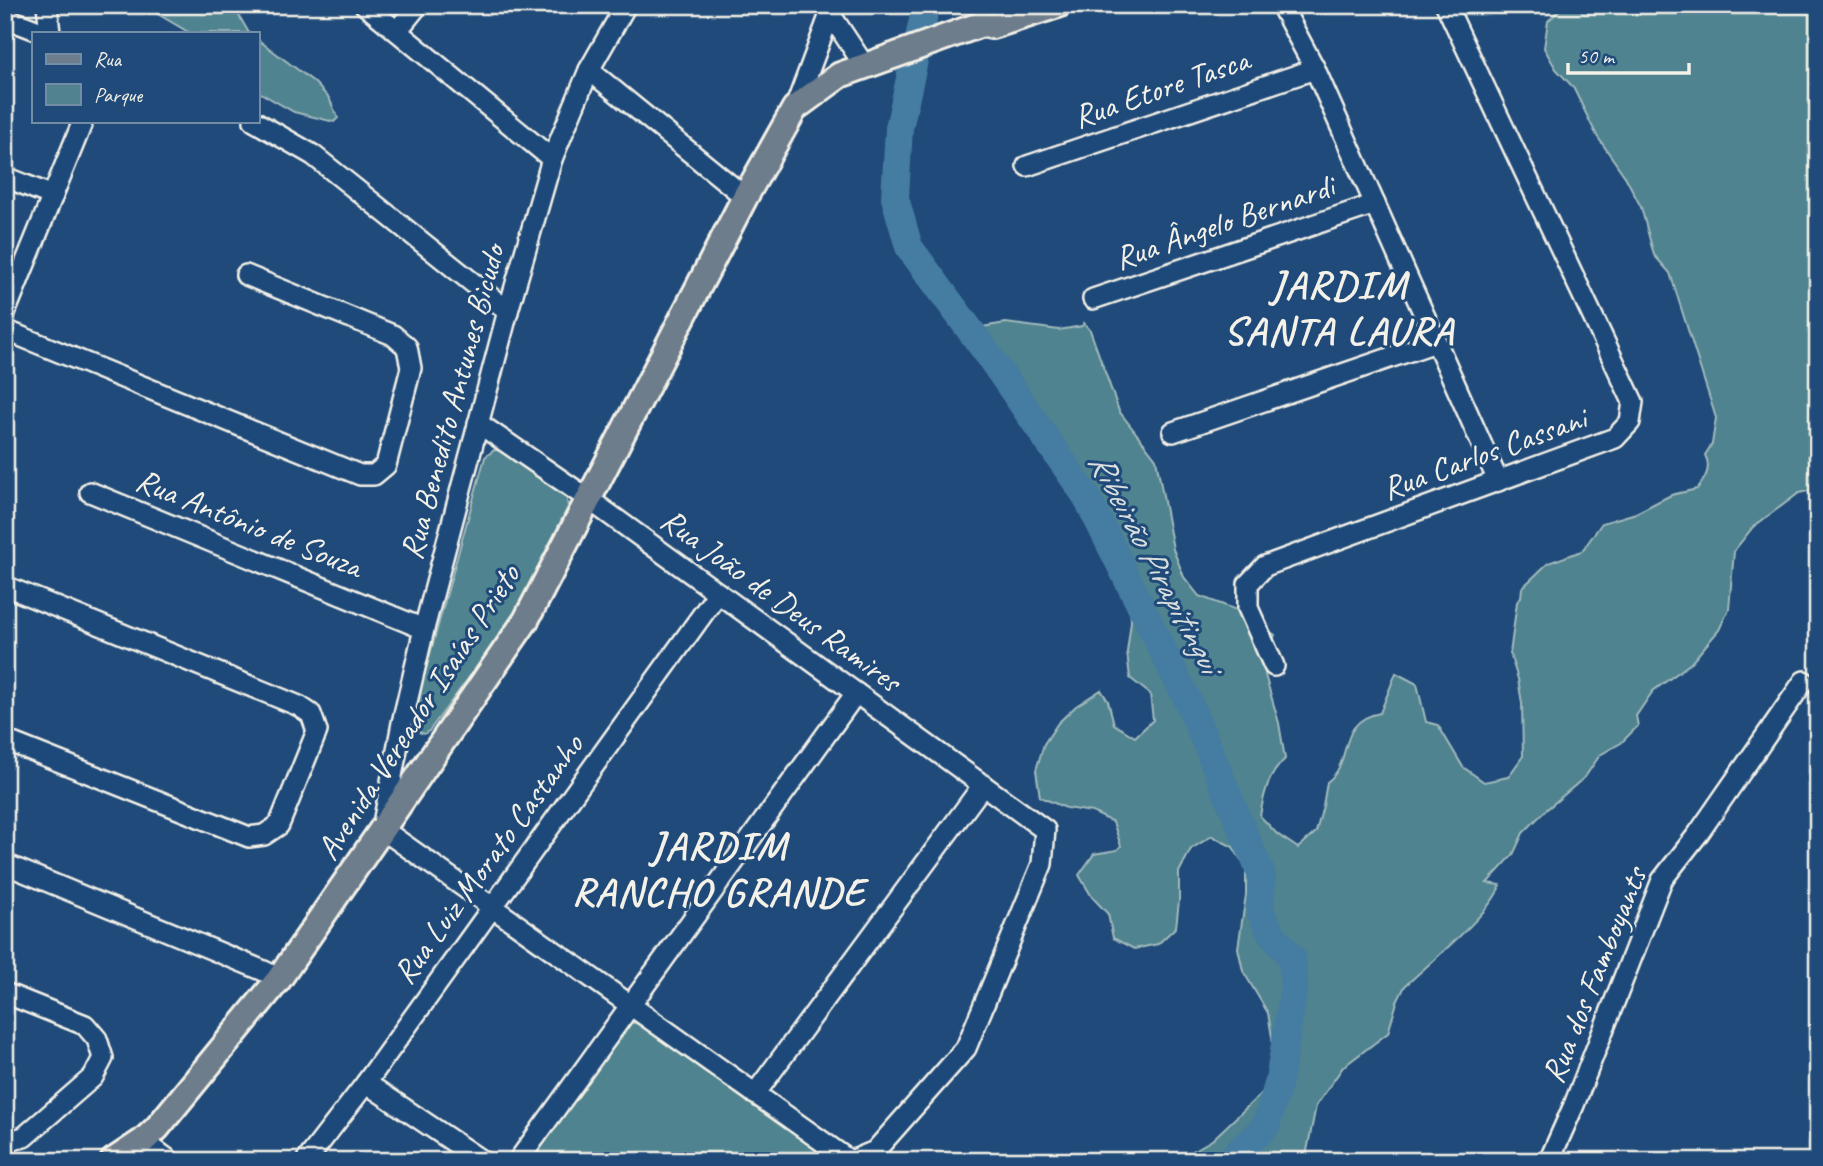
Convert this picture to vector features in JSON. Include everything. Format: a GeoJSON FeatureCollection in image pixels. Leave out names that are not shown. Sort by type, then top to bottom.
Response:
{"type":"FeatureCollection","features":[{"type":"Feature","properties":{"kind":"main road","name":"Avenida Vereador Isaías Prieto"},"geometry":{"type":"LineString","coordinates":[[976,26],[988,15],[1006,5]]}},
{"type":"Feature","properties":{"kind":"main road","name":"Avenida Vereador Isaías Prieto"},"geometry":{"type":"LineString","coordinates":[[113,1161],[157,1128],[279,979],[526,620],[745,197],[795,108],[840,75],[872,62],[976,26],[992,26],[1058,5]]}},
{"type":"Feature","properties":{"kind":"street"},"geometry":{"type":"LineString","coordinates":[[47,5],[50,32]]}},
{"type":"Feature","properties":{"kind":"street"},"geometry":{"type":"LineString","coordinates":[[365,5],[552,159]]}},
{"type":"Feature","properties":{"kind":"street"},"geometry":{"type":"LineString","coordinates":[[397,31],[418,5]]}},
{"type":"Feature","properties":{"kind":"street","name":"Rua Benedito Antunes Bicudo"},"geometry":{"type":"LineString","coordinates":[[382,829],[402,723],[424,629],[508,311],[552,159],[589,70],[626,5]]}},
{"type":"Feature","properties":{"kind":"street"},"geometry":{"type":"LineString","coordinates":[[1280,5],[1315,69],[1498,481]]}},
{"type":"Feature","properties":{"kind":"street","name":"Rua Carlos Cassani"},"geometry":{"type":"LineString","coordinates":[[1274,666],[1248,608],[1248,584],[1265,566],[1615,438],[1630,422],[1633,402],[1446,5]]}},
{"type":"Feature","properties":{"kind":"street"},"geometry":{"type":"LineString","coordinates":[[827,9],[872,62]]}},
{"type":"Feature","properties":{"kind":"street","name":"Avenida Vereador Isaías Prieto"},"geometry":{"type":"LineString","coordinates":[[795,108],[827,9]]}},
{"type":"Feature","properties":{"kind":"street"},"geometry":{"type":"LineString","coordinates":[[5,18],[41,32]]}},
{"type":"Feature","properties":{"kind":"street","name":"Rua Etore Tasca"},"geometry":{"type":"LineString","coordinates":[[1027,166],[1315,69]]}},
{"type":"Feature","properties":{"kind":"street"},"geometry":{"type":"LineString","coordinates":[[589,70],[745,197]]}},
{"type":"Feature","properties":{"kind":"street"},"geometry":{"type":"LineString","coordinates":[[5,313],[83,122]]}},
{"type":"Feature","properties":{"kind":"street"},"geometry":{"type":"LineString","coordinates":[[256,122],[313,155],[508,311]]}},
{"type":"Feature","properties":{"kind":"street"},"geometry":{"type":"LineString","coordinates":[[5,177],[53,196]]}},
{"type":"Feature","properties":{"kind":"street","name":"Rua Ângelo Bernardi"},"geometry":{"type":"LineString","coordinates":[[1093,299],[1375,204]]}},
{"type":"Feature","properties":{"kind":"street"},"geometry":{"type":"LineString","coordinates":[[5,330],[360,475],[374,475],[386,465],[411,368],[407,347],[393,335],[246,275]]}},
{"type":"Feature","properties":{"kind":"street"},"geometry":{"type":"LineString","coordinates":[[1173,432],[1436,342]]}},
{"type":"Feature","properties":{"kind":"street","name":"Rua João de Deus Ramires"},"geometry":{"type":"LineString","coordinates":[[478,423],[587,498],[1045,830],[1042,864],[966,1048],[875,1152],[850,1161]]}},
{"type":"Feature","properties":{"kind":"street","name":"Rua Antônio de Souza"},"geometry":{"type":"LineString","coordinates":[[90,492],[424,629]]}},
{"type":"Feature","properties":{"kind":"street"},"geometry":{"type":"LineString","coordinates":[[5,586],[299,706],[311,714],[317,732],[279,825],[264,835],[249,837],[5,740]]}},
{"type":"Feature","properties":{"kind":"street","name":"Rua Luiz Morato Castanho"},"geometry":{"type":"LineString","coordinates":[[306,1161],[366,1083],[718,593]]}},
{"type":"Feature","properties":{"kind":"street","name":"Rua dos Famboyants"},"geometry":{"type":"LineString","coordinates":[[1549,1161],[1574,1105],[1662,880],[1698,834],[1804,681]]}},
{"type":"Feature","properties":{"kind":"street"},"geometry":{"type":"LineString","coordinates":[[518,1161],[856,693]]}},
{"type":"Feature","properties":{"kind":"street"},"geometry":{"type":"LineString","coordinates":[[755,1094],[983,785]]}},
{"type":"Feature","properties":{"kind":"street"},"geometry":{"type":"LineString","coordinates":[[382,829],[850,1161]]}},
{"type":"Feature","properties":{"kind":"street"},"geometry":{"type":"LineString","coordinates":[[5,864],[279,979]]}},
{"type":"Feature","properties":{"kind":"street"},"geometry":{"type":"LineString","coordinates":[[5,993],[85,1025],[97,1039],[103,1058],[93,1077],[24,1137],[5,1142]]}},
{"type":"Feature","properties":{"kind":"street"},"geometry":{"type":"LineString","coordinates":[[366,1083],[482,1161]]}},
{"type":"Feature","properties":{"kind":"street"},"geometry":{"type":"LineString","coordinates":[[143,1141],[170,1161]]}},
{"type":"Feature","properties":{"kind":"green space"},"geometry":{"type":"Polygon","coordinates":[[[156,5],[229,5],[234,7],[248,32],[188,32],[151,10],[156,5]]]}},
{"type":"Feature","properties":{"kind":"green space"},"geometry":{"type":"Polygon","coordinates":[[[1565,5],[1818,5],[1818,146],[1812,166],[1818,191],[1818,489],[1799,493],[1753,527],[1734,551],[1729,609],[1719,630],[1691,663],[1653,691],[1636,716],[1638,726],[1621,743],[1600,755],[1585,777],[1523,833],[1513,855],[1487,883],[1500,885],[1486,909],[1405,986],[1388,1033],[1343,1067],[1316,1106],[1305,1161],[1182,1161],[1191,1152],[1212,1140],[1265,1090],[1272,1064],[1272,1037],[1268,1013],[1243,971],[1238,948],[1246,895],[1246,868],[1233,847],[1212,836],[1191,849],[1179,872],[1176,927],[1158,944],[1134,949],[1113,938],[1108,914],[1092,897],[1079,875],[1094,854],[1117,850],[1121,846],[1113,822],[1092,812],[1066,808],[1040,797],[1036,770],[1044,744],[1058,723],[1076,706],[1101,690],[1108,701],[1114,724],[1135,737],[1153,720],[1150,694],[1130,678],[1127,652],[1131,621],[1129,595],[1122,571],[1096,529],[1090,506],[1056,469],[1043,449],[1034,425],[1001,382],[977,344],[982,327],[1006,323],[1059,330],[1082,326],[1084,323],[1090,330],[1119,411],[1156,459],[1173,549],[1184,577],[1199,596],[1237,610],[1275,635],[1267,655],[1265,675],[1279,723],[1285,759],[1274,771],[1260,816],[1277,834],[1298,848],[1316,832],[1327,782],[1340,764],[1351,733],[1366,717],[1380,713],[1396,673],[1417,684],[1426,722],[1438,725],[1463,767],[1484,782],[1508,777],[1523,756],[1522,703],[1510,654],[1517,602],[1522,588],[1548,563],[1582,551],[1602,523],[1636,513],[1671,495],[1697,489],[1707,473],[1705,455],[1712,444],[1716,418],[1670,273],[1654,255],[1641,207],[1626,178],[1597,136],[1573,87],[1556,69],[1544,48],[1548,21],[1565,5]]]}},
{"type":"Feature","properties":{"kind":"green space"},"geometry":{"type":"Polygon","coordinates":[[[259,41],[314,82],[329,98],[338,118],[334,122],[294,112],[259,92],[259,41]]]}},
{"type":"Feature","properties":{"kind":"green space"},"geometry":{"type":"Polygon","coordinates":[[[494,450],[506,451],[566,495],[568,507],[505,629],[429,731],[424,734],[419,732],[415,724],[422,683],[485,457],[494,450]]]}},
{"type":"Feature","properties":{"kind":"green space"},"geometry":{"type":"Polygon","coordinates":[[[628,1022],[640,1024],[812,1145],[818,1154],[816,1161],[528,1161],[628,1022]]]}},
{"type":"Feature","properties":{"kind":"waterway","name":"Ribeirão Pirapitingui"},"geometry":{"type":"LineString","coordinates":[[924,5],[899,128],[895,198],[909,247],[987,353],[1086,496],[1189,703],[1262,876],[1260,911],[1272,934],[1292,958],[1294,988],[1279,1081],[1266,1126],[1229,1161]]}},
{"type":"Feature","properties":{"kind":"district","name":"JARDIM SANTA LAURA"},"geometry":{"type":"Point","coordinates":[1339,308]}},
{"type":"Feature","properties":{"kind":"district","name":"JARDIM RANCHO GRANDE"},"geometry":{"type":"Point","coordinates":[719,869]}}]}
